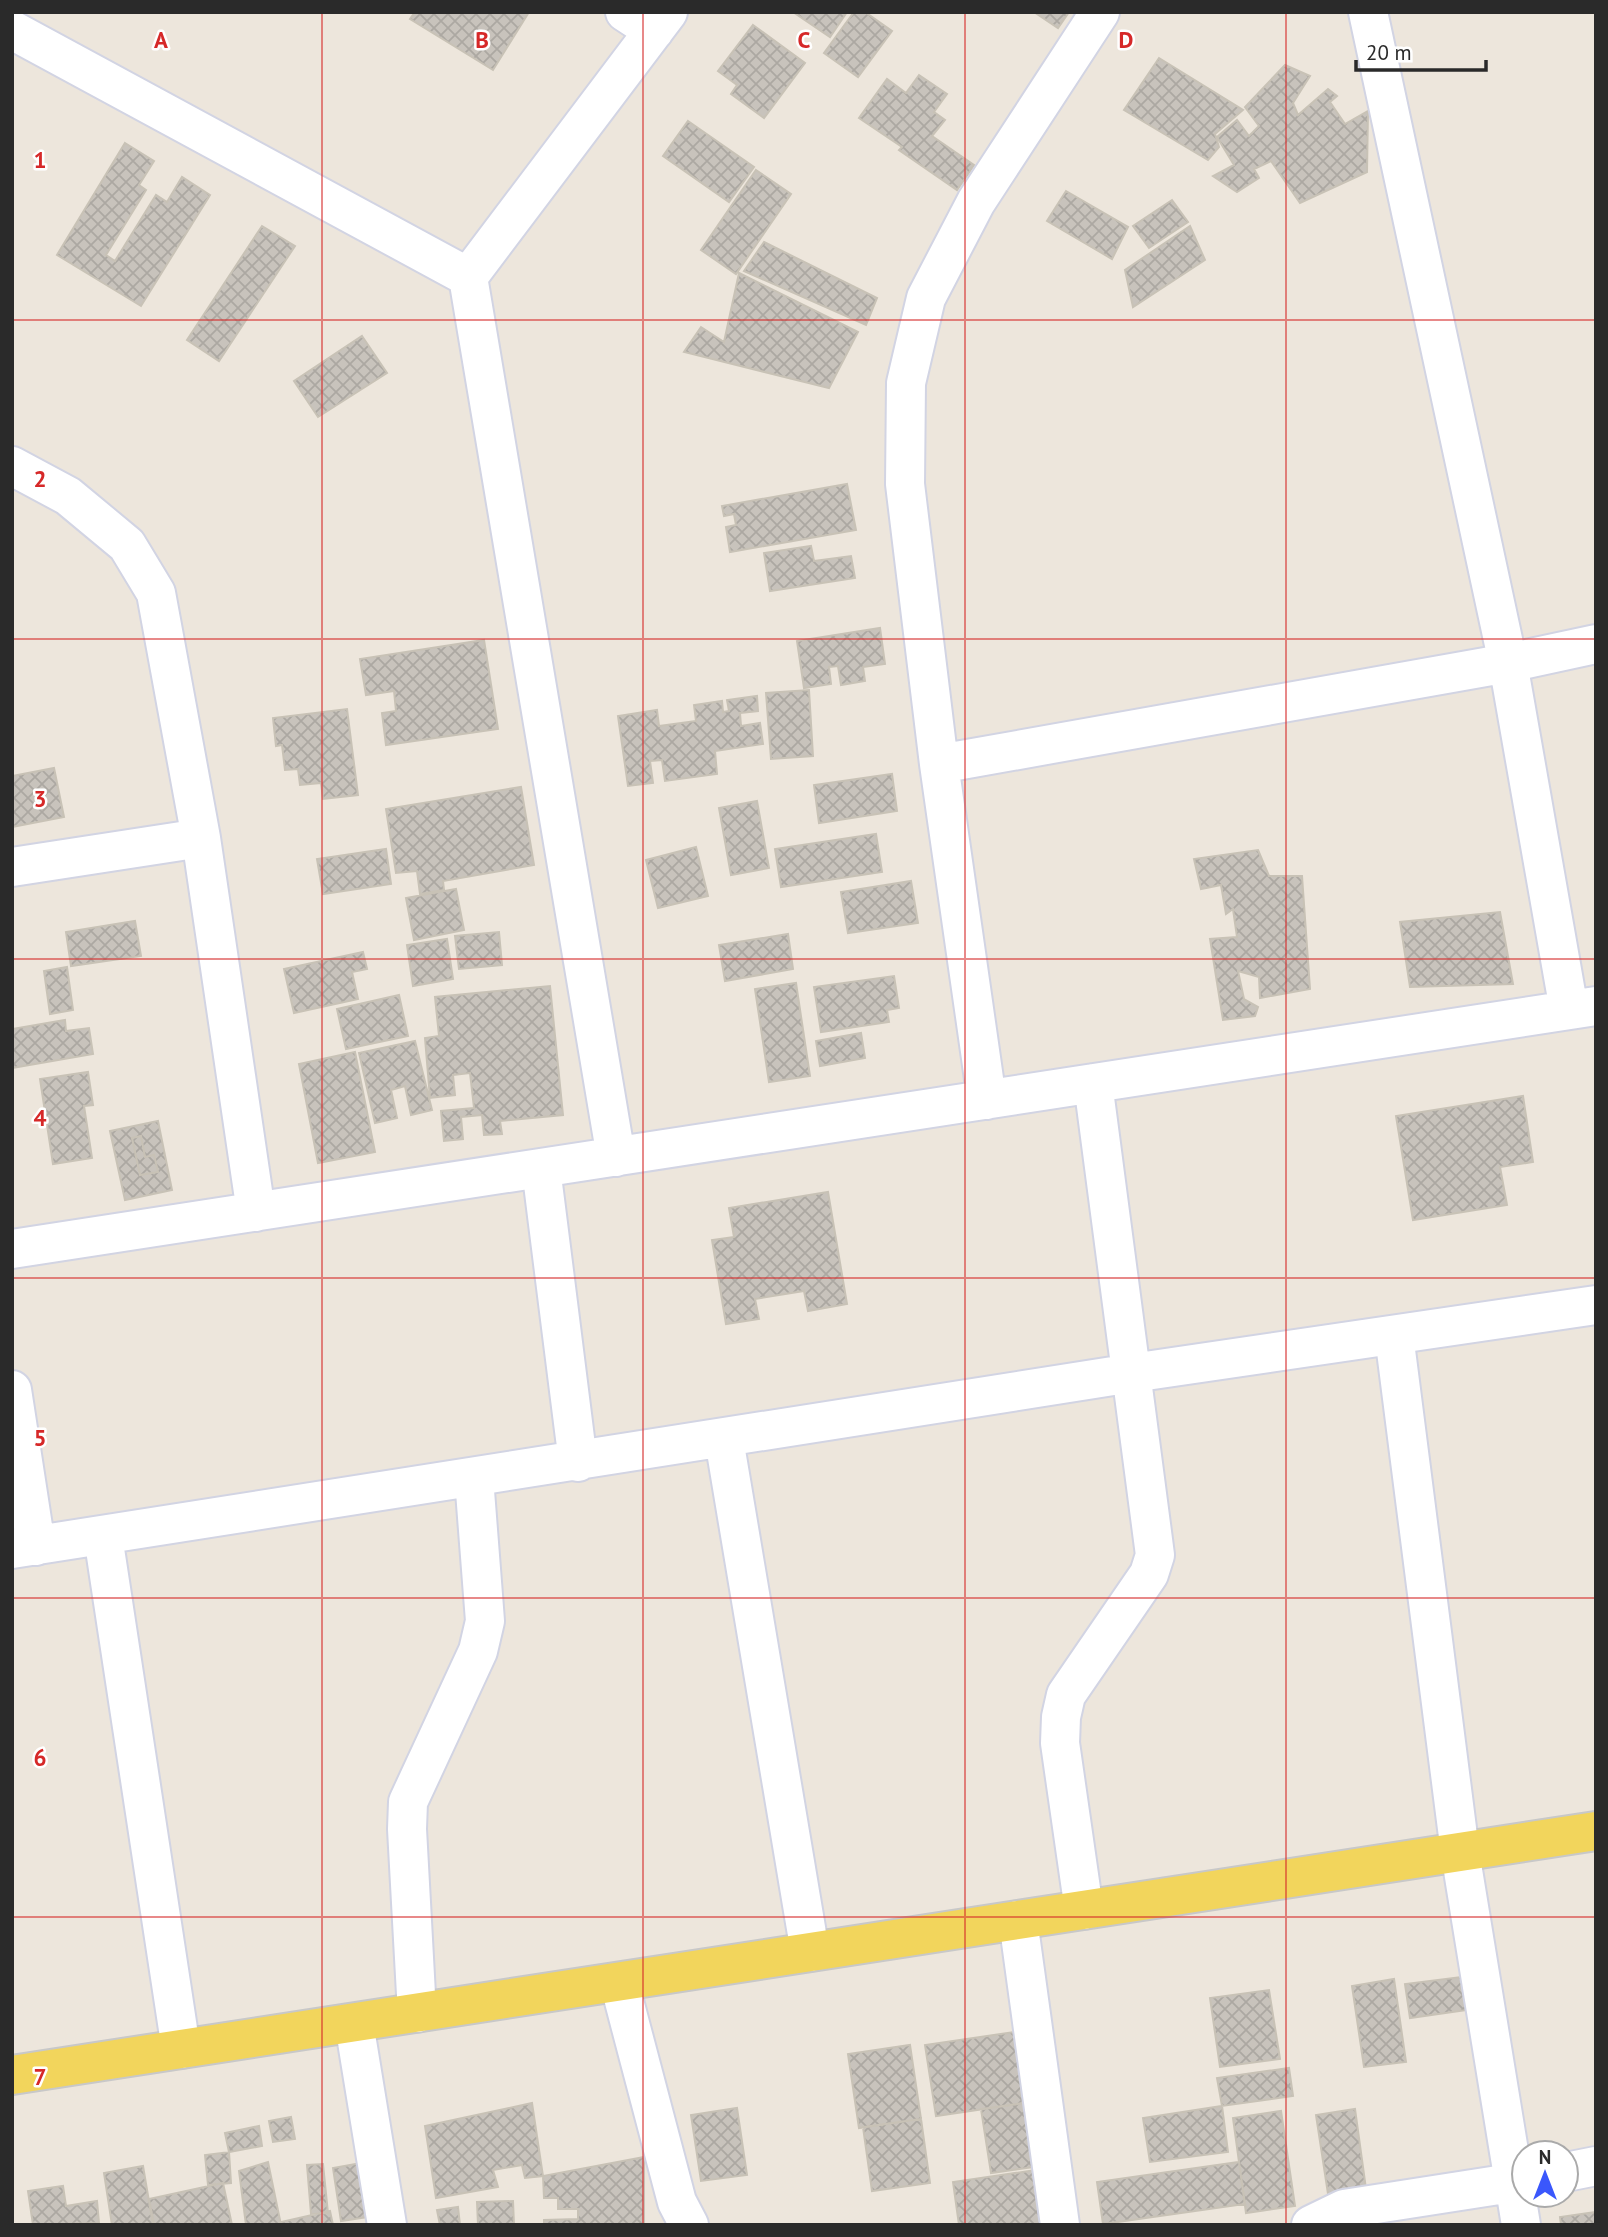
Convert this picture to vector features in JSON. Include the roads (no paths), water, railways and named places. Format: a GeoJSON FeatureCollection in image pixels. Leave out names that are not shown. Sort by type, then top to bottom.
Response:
{"type":"FeatureCollection","features":[{"type":"Feature","properties":{"kind":"main road"},"geometry":{"type":"LineString","coordinates":[[12,2075],[1596,1831]]}},
{"type":"Feature","properties":{"kind":"street"},"geometry":{"type":"LineString","coordinates":[[987,1100],[939,764],[905,484],[906,383],[926,298],[976,202],[1100,12]]}},
{"type":"Feature","properties":{"kind":"street"},"geometry":{"type":"LineString","coordinates":[[12,1249],[1583,1008],[1369,12]]}},
{"type":"Feature","properties":{"kind":"street"},"geometry":{"type":"LineString","coordinates":[[616,1157],[468,278],[649,18]]}},
{"type":"Feature","properties":{"kind":"street"},"geometry":{"type":"LineString","coordinates":[[12,30],[468,278]]}},
{"type":"Feature","properties":{"kind":"street"},"geometry":{"type":"LineString","coordinates":[[12,466],[68,496],[127,545],[156,593],[201,838],[256,1212]]}},
{"type":"Feature","properties":{"kind":"street"},"geometry":{"type":"LineString","coordinates":[[939,764],[1508,663],[1596,644]]}},
{"type":"Feature","properties":{"kind":"street"},"geometry":{"type":"LineString","coordinates":[[12,867],[201,838]]}},
{"type":"Feature","properties":{"kind":"street"},"geometry":{"type":"LineString","coordinates":[[1084,1910],[1060,1743],[1061,1717],[1066,1695],[1149,1574],[1155,1555],[1093,1083]]}},
{"type":"Feature","properties":{"kind":"street"},"geometry":{"type":"LineString","coordinates":[[541,1168],[578,1462]]}},
{"type":"Feature","properties":{"kind":"street"},"geometry":{"type":"LineString","coordinates":[[12,1390],[24,1548],[1132,1373],[1596,1304]]}},
{"type":"Feature","properties":{"kind":"street"},"geometry":{"type":"LineString","coordinates":[[1394,1335],[1460,1852],[1512,2139]]}},
{"type":"Feature","properties":{"kind":"street"},"geometry":{"type":"LineString","coordinates":[[724,1439],[810,1952]]}},
{"type":"Feature","properties":{"kind":"street"},"geometry":{"type":"LineString","coordinates":[[417,2012],[407,1829],[408,1802],[478,1651],[485,1621],[474,1478]]}},
{"type":"Feature","properties":{"kind":"street"},"geometry":{"type":"LineString","coordinates":[[103,1536],[181,2049]]}},
{"type":"Feature","properties":{"kind":"street"},"geometry":{"type":"LineString","coordinates":[[1018,1920],[1060,2225]]}},
{"type":"Feature","properties":{"kind":"street"},"geometry":{"type":"LineString","coordinates":[[619,1982],[677,2202],[689,2225]]}},
{"type":"Feature","properties":{"kind":"street"},"geometry":{"type":"LineString","coordinates":[[354,2023],[387,2225]]}},
{"type":"Feature","properties":{"kind":"street"},"geometry":{"type":"LineString","coordinates":[[1311,2225],[1344,2209],[1510,2184]]}}]}
